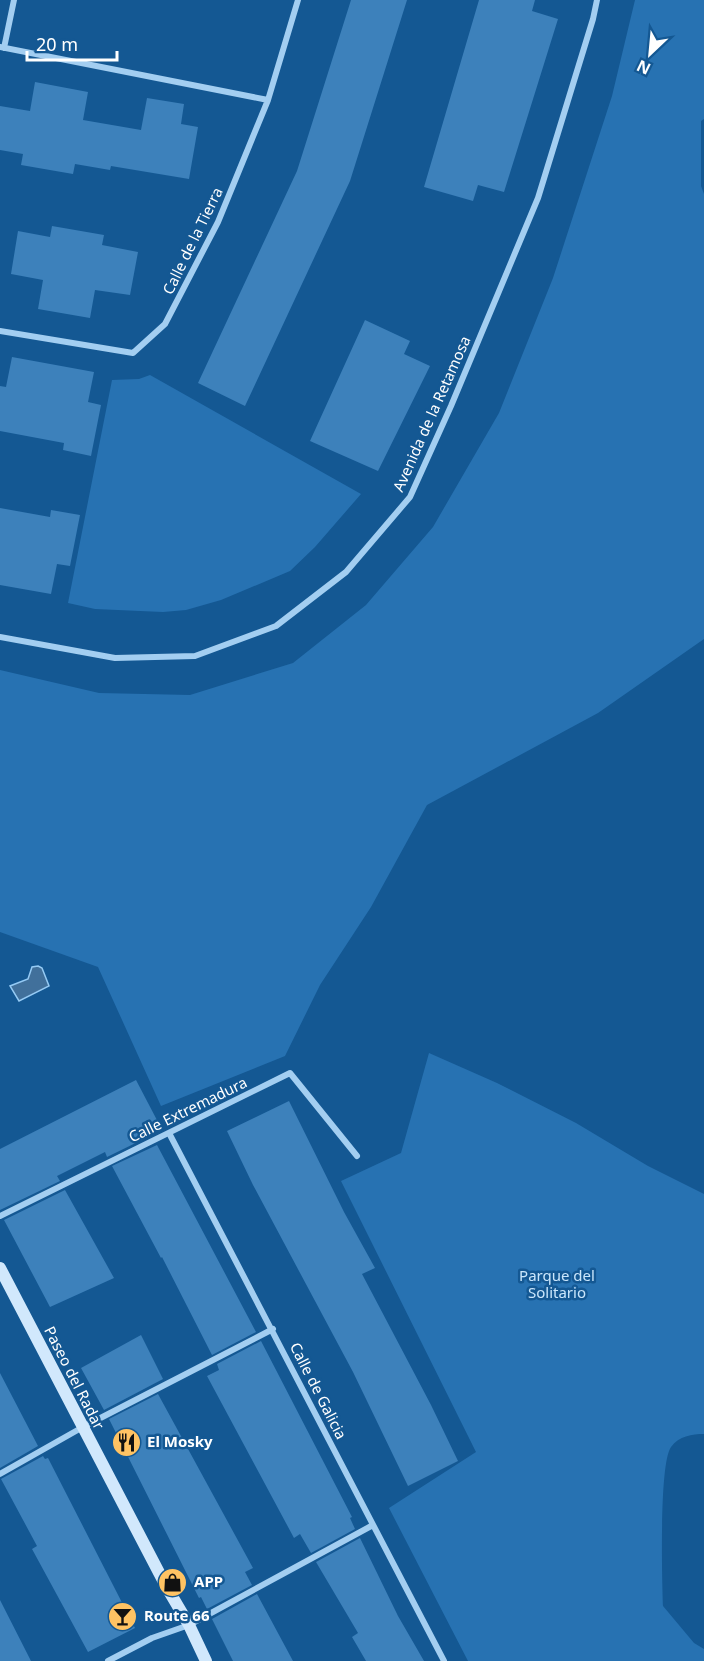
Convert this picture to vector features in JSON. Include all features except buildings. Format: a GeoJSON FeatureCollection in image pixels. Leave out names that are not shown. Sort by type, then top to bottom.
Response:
{"type":"FeatureCollection","features":[{"type":"Feature","properties":{"kind":"street"},"geometry":{"type":"LineString","coordinates":[[14,0],[2,48],[268,100]]}},
{"type":"Feature","properties":{"kind":"street","name":"Calle de la Tierra"},"geometry":{"type":"LineString","coordinates":[[0,331],[132,353],[165,324],[218,222],[268,100],[298,0]]}},
{"type":"Feature","properties":{"kind":"street","name":"Avenida de la Retamosa"},"geometry":{"type":"LineString","coordinates":[[0,637],[115,658],[195,656],[276,626],[346,572],[410,497],[450,406],[538,198],[597,0]]}},
{"type":"Feature","properties":{"kind":"street","name":"Calle Extremadura"},"geometry":{"type":"LineString","coordinates":[[0,1216],[290,1073],[357,1156]]}},
{"type":"Feature","properties":{"kind":"street","name":"Calle de Galicia"},"geometry":{"type":"LineString","coordinates":[[169,1133],[444,1661]]}},
{"type":"Feature","properties":{"kind":"street","name":"Paseo del Radar"},"geometry":{"type":"LineString","coordinates":[[0,1268],[206,1661]]}},
{"type":"Feature","properties":{"kind":"street"},"geometry":{"type":"LineString","coordinates":[[0,1474],[82,1427],[273,1329]]}},
{"type":"Feature","properties":{"kind":"street"},"geometry":{"type":"LineString","coordinates":[[108,1661],[152,1638],[189,1625],[373,1525]]}},
{"type":"Feature","properties":{"kind":"green space"},"geometry":{"type":"Polygon","coordinates":[[[635,0],[704,0],[704,119],[701,121],[701,186],[704,194],[704,639],[598,713],[427,805],[371,907],[320,985],[285,1056],[161,1106],[98,967],[0,932],[0,670],[99,693],[190,695],[293,663],[366,605],[433,527],[499,413],[553,278],[612,96],[635,0]]]}},
{"type":"Feature","properties":{"kind":"green space"},"geometry":{"type":"Polygon","coordinates":[[[150,375],[361,494],[315,547],[290,571],[221,600],[186,610],[163,612],[95,609],[68,603],[112,380],[139,379],[150,375]]]}},
{"type":"Feature","properties":{"kind":"green space","name":"Parque del Solitario"},"geometry":{"type":"Polygon","coordinates":[[[429,1053],[497,1083],[576,1123],[648,1166],[704,1194],[704,1434],[686,1436],[671,1447],[665,1475],[662,1549],[663,1606],[694,1643],[704,1649],[704,1661],[468,1661],[389,1508],[476,1452],[341,1181],[401,1153],[429,1053]]]}},
{"type":"Feature","properties":{"kind":"shaded area"},"geometry":{"type":"Polygon","coordinates":[[[32,967],[42,968],[49,986],[19,1001],[10,986],[28,979],[32,967]]]}},
{"type":"Feature","properties":{"kind":"place","name":"El Mosky"},"geometry":{"type":"Point","coordinates":[126,1442]}},
{"type":"Feature","properties":{"kind":"place","name":"APP"},"geometry":{"type":"Point","coordinates":[173,1582]}},
{"type":"Feature","properties":{"kind":"place","name":"Route 66"},"geometry":{"type":"Point","coordinates":[123,1616]}}]}
